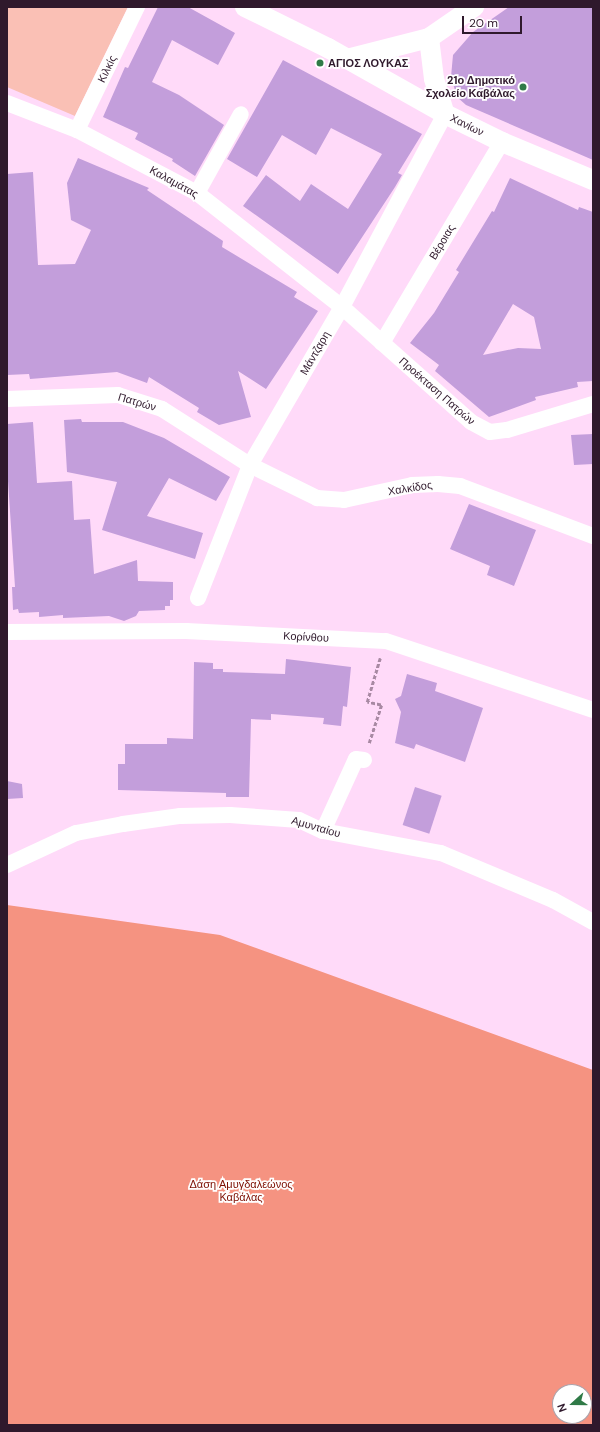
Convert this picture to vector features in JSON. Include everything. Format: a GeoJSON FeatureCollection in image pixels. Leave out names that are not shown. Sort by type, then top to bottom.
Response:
{"type":"FeatureCollection","features":[{"type":"Feature","properties":{"kind":"street","name":"Κιλκίς"},"geometry":{"type":"LineString","coordinates":[[77,130],[137,7]]}},
{"type":"Feature","properties":{"kind":"street","name":"Χανίων"},"geometry":{"type":"LineString","coordinates":[[246,7],[347,59],[446,114],[502,142],[593,180]]}},
{"type":"Feature","properties":{"kind":"street"},"geometry":{"type":"LineString","coordinates":[[347,59],[429,38],[474,7]]}},
{"type":"Feature","properties":{"kind":"street"},"geometry":{"type":"LineString","coordinates":[[429,38],[434,79],[446,114]]}},
{"type":"Feature","properties":{"kind":"street","name":"Καλαμάτας"},"geometry":{"type":"LineString","coordinates":[[7,103],[77,130],[197,193],[342,307]]}},
{"type":"Feature","properties":{"kind":"street"},"geometry":{"type":"LineString","coordinates":[[197,193],[241,114]]}},
{"type":"Feature","properties":{"kind":"street","name":"Μάντζαρη"},"geometry":{"type":"LineString","coordinates":[[198,598],[250,465],[342,307],[446,114]]}},
{"type":"Feature","properties":{"kind":"street","name":"Βέροιας"},"geometry":{"type":"LineString","coordinates":[[382,343],[502,142]]}},
{"type":"Feature","properties":{"kind":"street","name":"Προέκταση Πατρών"},"geometry":{"type":"LineString","coordinates":[[342,307],[470,422],[490,432],[507,430],[593,404]]}},
{"type":"Feature","properties":{"kind":"street","name":"Πατρών"},"geometry":{"type":"LineString","coordinates":[[7,399],[118,395],[162,409],[250,465]]}},
{"type":"Feature","properties":{"kind":"street","name":"Χαλκίδος"},"geometry":{"type":"LineString","coordinates":[[250,465],[317,498],[344,500],[412,486],[438,484],[460,486],[593,536]]}},
{"type":"Feature","properties":{"kind":"street","name":"Κορίνθου"},"geometry":{"type":"LineString","coordinates":[[7,632],[186,631],[386,641],[593,710]]}},
{"type":"Feature","properties":{"kind":"street"},"geometry":{"type":"LineString","coordinates":[[323,831],[356,759],[364,760]]}},
{"type":"Feature","properties":{"kind":"street","name":"Αμυνταίου"},"geometry":{"type":"LineString","coordinates":[[7,865],[76,833],[180,816],[230,815],[299,820],[323,831],[441,853],[546,896],[593,922]]}},
{"type":"Feature","properties":{"kind":"path"},"geometry":{"type":"LineString","coordinates":[[364,760],[381,705],[367,702],[386,641]]}},
{"type":"Feature","properties":{"kind":"shaded area"},"geometry":{"type":"Polygon","coordinates":[[[7,7],[128,7],[75,116],[7,87],[7,7]]]}},
{"type":"Feature","properties":{"kind":"green space","name":"Δάση Αμυγδαλεώνος Καβάλας"},"geometry":{"type":"Polygon","coordinates":[[[7,905],[220,935],[593,1070],[593,1425],[7,1425],[7,905]]]}},
{"type":"Feature","properties":{"kind":"building"},"geometry":{"type":"Polygon","coordinates":[[[158,7],[188,7],[235,33],[218,65],[172,40],[152,82],[179,95],[224,125],[195,176],[172,161],[173,159],[135,139],[138,133],[103,117],[125,67],[128,68],[158,7]]]}},
{"type":"Feature","properties":{"kind":"building","name":"21ο Δημοτικό Σχολείο Καβάλας"},"geometry":{"type":"Polygon","coordinates":[[[509,7],[593,7],[593,160],[466,105],[457,97],[451,77],[453,55],[473,32],[509,7]]]}},
{"type":"Feature","properties":{"kind":"building"},"geometry":{"type":"Polygon","coordinates":[[[283,60],[422,134],[398,173],[402,175],[395,187],[338,274],[243,206],[266,175],[300,201],[311,184],[348,209],[382,154],[331,128],[316,155],[282,135],[257,177],[227,159],[283,60]]]}},
{"type":"Feature","properties":{"kind":"building"},"geometry":{"type":"Polygon","coordinates":[[[78,158],[149,188],[147,190],[223,241],[222,247],[297,292],[294,297],[318,311],[266,389],[238,371],[251,417],[219,425],[197,412],[199,408],[149,377],[147,383],[117,372],[30,379],[29,374],[7,375],[7,174],[33,172],[38,265],[75,264],[91,230],[71,220],[67,183],[78,158]]]}},
{"type":"Feature","properties":{"kind":"building"},"geometry":{"type":"Polygon","coordinates":[[[510,178],[578,210],[579,207],[593,212],[593,381],[577,382],[578,387],[535,397],[536,400],[489,417],[435,371],[439,365],[410,343],[434,313],[459,272],[456,270],[492,211],[494,212],[510,178]],[[513,304],[483,355],[518,348],[541,349],[534,317],[513,304]]]}},
{"type":"Feature","properties":{"kind":"building"},"geometry":{"type":"Polygon","coordinates":[[[81,419],[82,422],[123,422],[164,438],[230,477],[216,501],[169,478],[147,516],[203,533],[195,559],[102,530],[117,482],[67,472],[64,420],[81,419]]]}},
{"type":"Feature","properties":{"kind":"building"},"geometry":{"type":"Polygon","coordinates":[[[33,422],[37,483],[72,481],[74,520],[90,519],[94,574],[137,560],[138,581],[173,582],[173,600],[170,600],[170,606],[165,606],[165,610],[139,611],[136,616],[124,621],[109,616],[63,618],[63,615],[39,617],[39,612],[19,613],[18,609],[13,610],[12,587],[15,587],[7,466],[7,424],[33,422]]]}},
{"type":"Feature","properties":{"kind":"building"},"geometry":{"type":"Polygon","coordinates":[[[593,434],[593,464],[574,465],[571,435],[593,434]]]}},
{"type":"Feature","properties":{"kind":"building"},"geometry":{"type":"Polygon","coordinates":[[[469,504],[536,530],[514,586],[487,575],[490,566],[450,549],[469,504]]]}},
{"type":"Feature","properties":{"kind":"building"},"geometry":{"type":"Polygon","coordinates":[[[286,659],[351,667],[347,707],[343,706],[341,726],[323,724],[324,718],[271,714],[271,720],[251,719],[249,797],[226,797],[226,793],[118,790],[118,764],[125,764],[125,744],[167,744],[167,738],[193,739],[194,662],[213,663],[213,669],[223,669],[223,672],[285,674],[286,659]]]}},
{"type":"Feature","properties":{"kind":"building"},"geometry":{"type":"Polygon","coordinates":[[[407,674],[437,683],[435,691],[483,708],[465,762],[416,744],[414,749],[395,743],[401,712],[395,699],[401,696],[407,674]]]}},
{"type":"Feature","properties":{"kind":"building"},"geometry":{"type":"Polygon","coordinates":[[[7,781],[22,784],[23,798],[7,799],[7,781]]]}},
{"type":"Feature","properties":{"kind":"building"},"geometry":{"type":"Polygon","coordinates":[[[415,787],[442,796],[429,834],[403,825],[415,787]]]}},
{"type":"Feature","properties":{"kind":"place","name":"ΑΓΙΟΣ ΛΟΥΚΑΣ"},"geometry":{"type":"Point","coordinates":[320,63]}},
{"type":"Feature","properties":{"kind":"place","name":"21ο Δημοτικό Σχολείο Καβάλας"},"geometry":{"type":"Point","coordinates":[523,87]}}]}
